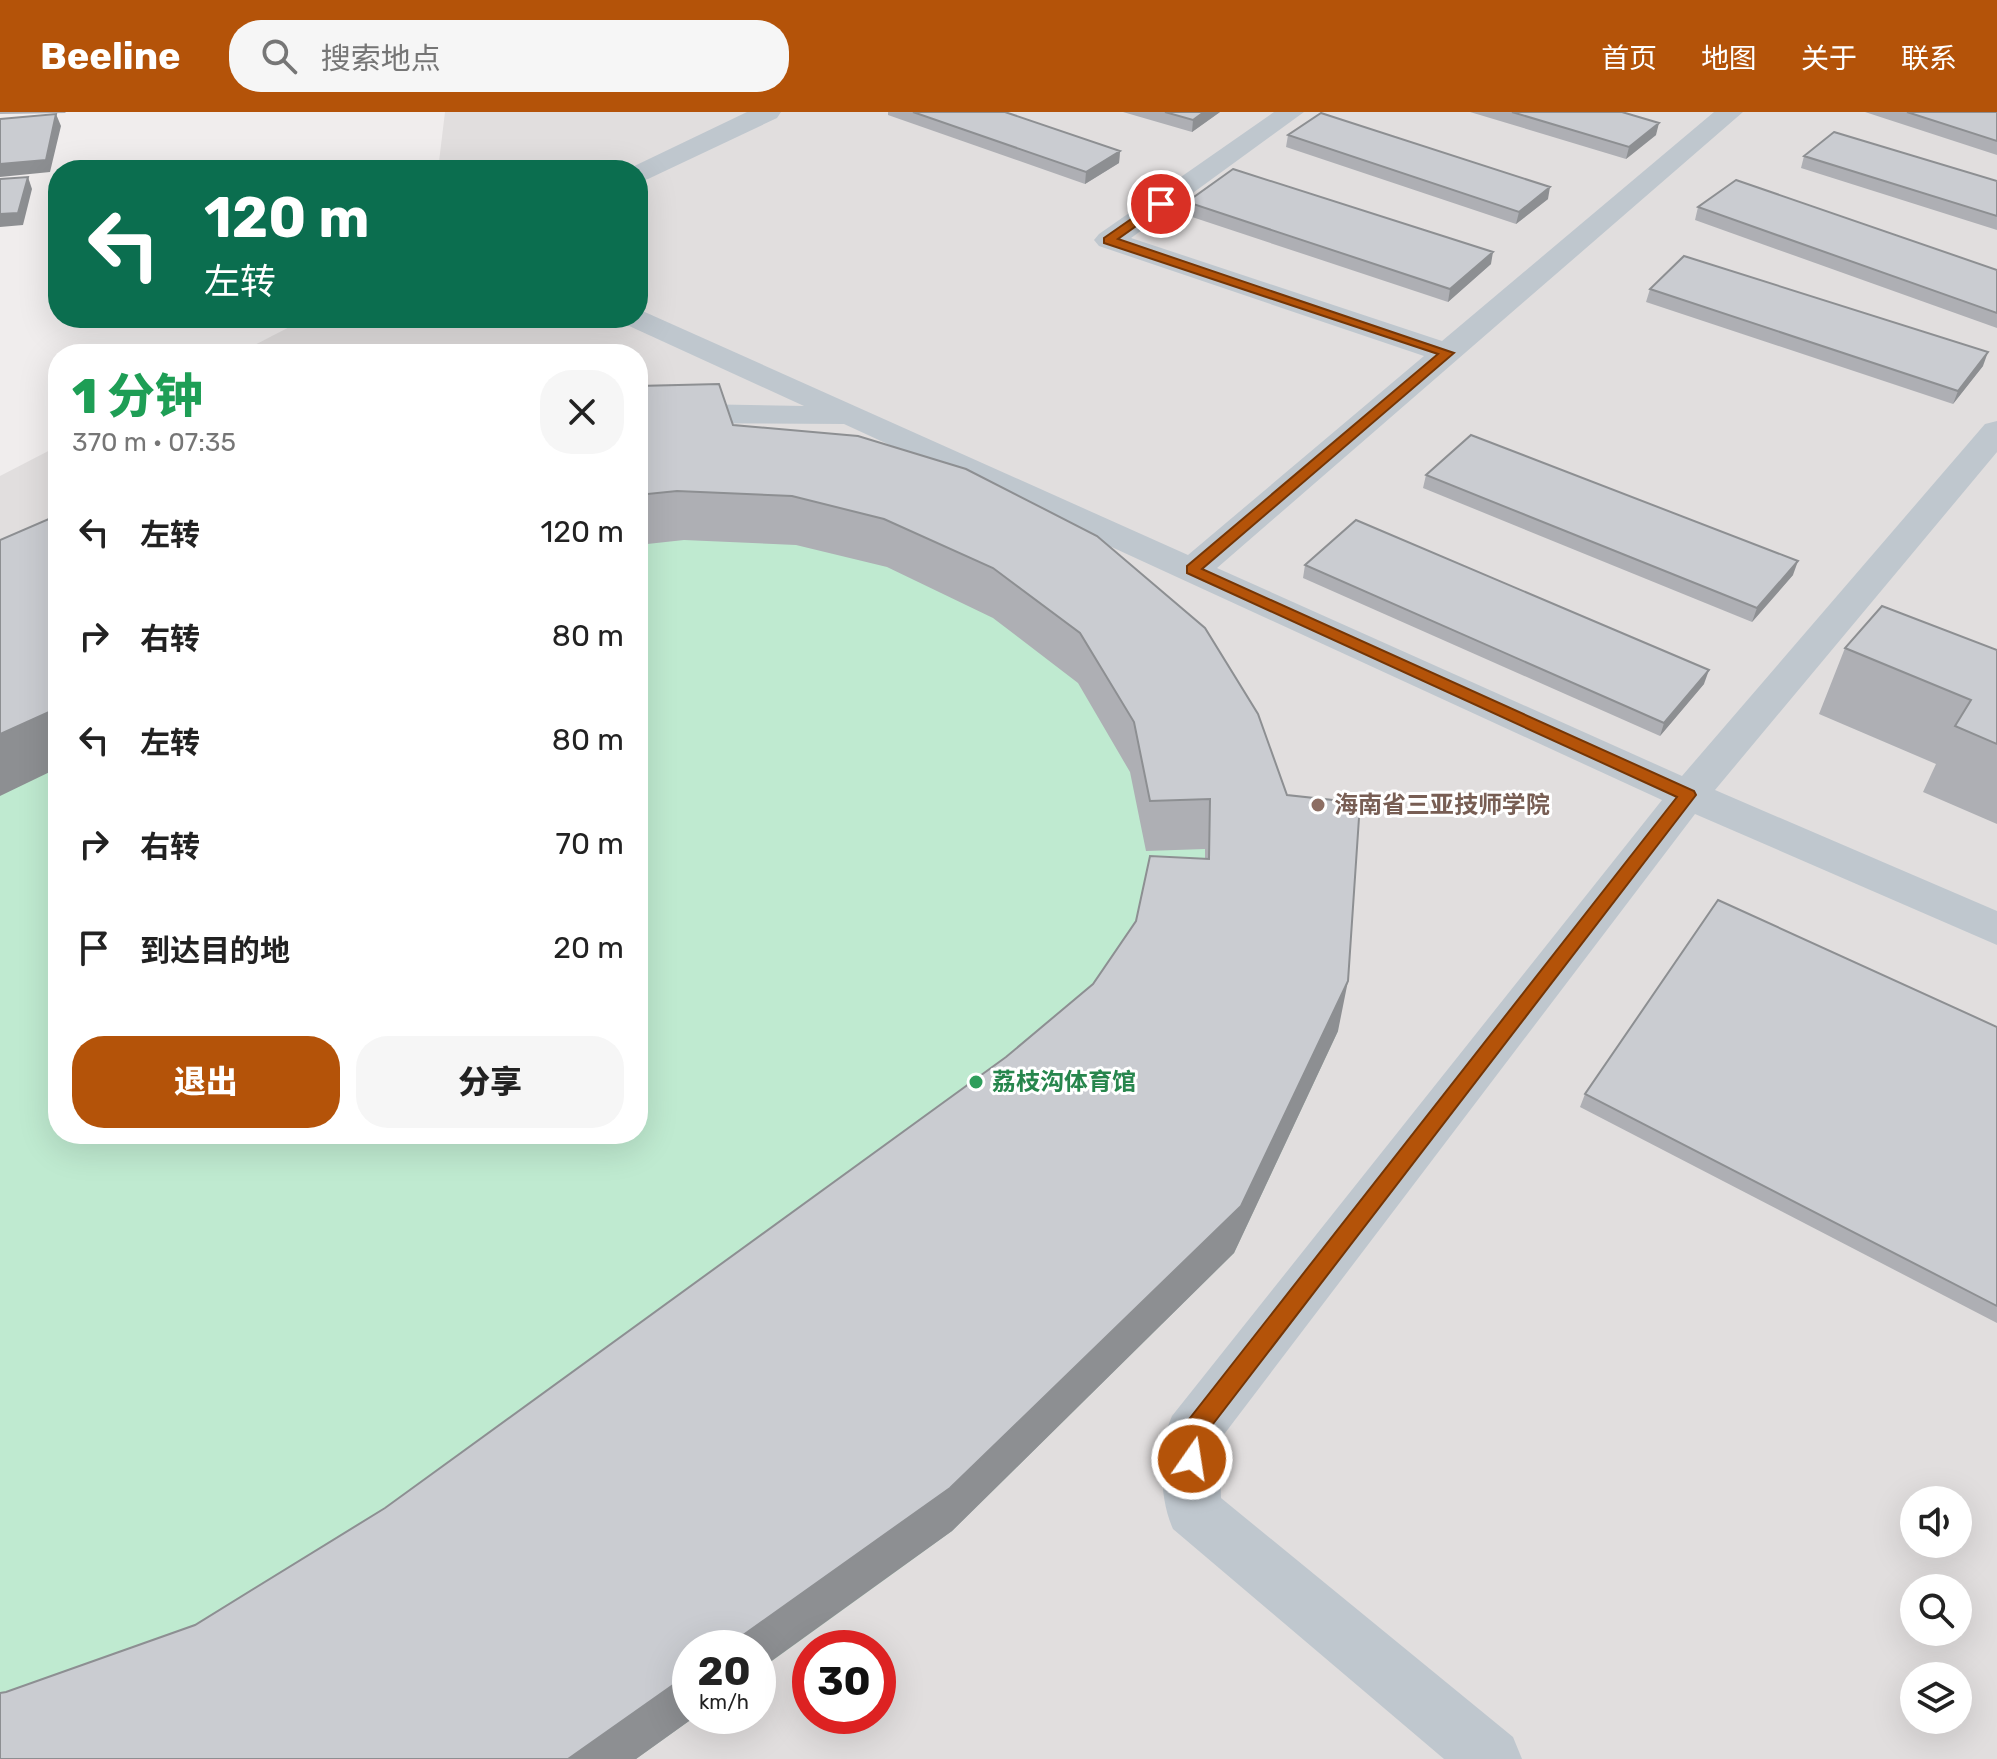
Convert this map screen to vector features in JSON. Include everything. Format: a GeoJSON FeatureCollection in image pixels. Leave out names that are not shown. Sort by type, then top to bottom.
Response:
{"type":"FeatureCollection","features":[{"type":"Feature","properties":{"kind":"street"},"geometry":{"type":"LineString","coordinates":[[648,168],[768,112]]}},
{"type":"Feature","properties":{"kind":"street"},"geometry":{"type":"LineString","coordinates":[[1291,112],[1109,240],[1447,353]]}},
{"type":"Feature","properties":{"kind":"street"},"geometry":{"type":"LineString","coordinates":[[1192,570],[1730,112]]}},
{"type":"Feature","properties":{"kind":"street"},"geometry":{"type":"LineString","coordinates":[[648,323],[1688,795],[1997,929]]}},
{"type":"Feature","properties":{"kind":"street"},"geometry":{"type":"LineString","coordinates":[[648,413],[855,416]]}},
{"type":"Feature","properties":{"kind":"street"},"geometry":{"type":"LineString","coordinates":[[1491,1759],[1193,1510],[1191,1434],[1688,795],[1997,431]]}},
{"type":"Feature","properties":{"kind":"shaded area","name":"海南省三亚技师学院"},"geometry":{"type":"Polygon","coordinates":[[[445,112],[1997,112],[1997,1759],[0,1759],[0,476],[48,451],[48,1144],[648,1144],[648,344],[256,344],[288,328],[648,328],[648,160],[439,160],[445,112]]]}},
{"type":"Feature","properties":{"kind":"green space","name":"荔枝沟体育馆"},"geometry":{"type":"Polygon","coordinates":[[[724,431],[1252,764],[1350,853],[1338,1031],[1234,1253],[952,1531],[815,1630],[792,1630],[792,1646],[776,1658],[776,1630],[672,1630],[672,1733],[636,1759],[0,1759],[0,598],[48,577],[48,1144],[648,1144],[648,434],[724,431]]]}},
{"type":"Feature","properties":{"kind":"building"},"geometry":{"type":"Polygon","coordinates":[[[913,112],[1005,112],[1120,151],[1086,172],[913,112]]]}},
{"type":"Feature","properties":{"kind":"building"},"geometry":{"type":"Polygon","coordinates":[[[1165,112],[1204,112],[1193,120],[1165,112]]]}},
{"type":"Feature","properties":{"kind":"building"},"geometry":{"type":"Polygon","coordinates":[[[1512,112],[1622,112],[1659,123],[1629,147],[1512,112]]]}},
{"type":"Feature","properties":{"kind":"building"},"geometry":{"type":"Polygon","coordinates":[[[1907,112],[1997,112],[1997,141],[1907,112]]]}},
{"type":"Feature","properties":{"kind":"building"},"geometry":{"type":"Polygon","coordinates":[[[1321,113],[1550,187],[1519,212],[1288,135],[1321,113]]]}},
{"type":"Feature","properties":{"kind":"building"},"geometry":{"type":"Polygon","coordinates":[[[56,114],[46,160],[0,164],[0,119],[56,114]]]}},
{"type":"Feature","properties":{"kind":"building"},"geometry":{"type":"Polygon","coordinates":[[[1834,132],[1997,181],[1997,216],[1804,156],[1834,132]]]}},
{"type":"Feature","properties":{"kind":"building"},"geometry":{"type":"Polygon","coordinates":[[[1233,169],[1493,252],[1450,289],[1187,202],[1233,169]]]}},
{"type":"Feature","properties":{"kind":"building"},"geometry":{"type":"Polygon","coordinates":[[[28,177],[18,213],[0,214],[0,179],[28,177]]]}},
{"type":"Feature","properties":{"kind":"building"},"geometry":{"type":"Polygon","coordinates":[[[1736,180],[1997,270],[1997,313],[1698,207],[1736,180]]]}},
{"type":"Feature","properties":{"kind":"building"},"geometry":{"type":"Polygon","coordinates":[[[1684,256],[1988,352],[1958,391],[1650,289],[1684,256]]]}},
{"type":"Feature","properties":{"kind":"building"},"geometry":{"type":"Polygon","coordinates":[[[719,384],[733,425],[858,436],[966,469],[1097,536],[1205,628],[1258,714],[1287,795],[1360,803],[1348,981],[1241,1206],[950,1488],[750,1630],[672,1630],[672,1686],[568,1759],[0,1759],[0,1693],[195,1625],[385,1508],[1006,1057],[1093,984],[1136,921],[1150,856],[1209,859],[1210,799],[1150,801],[1134,722],[1080,633],[993,568],[884,519],[792,496],[677,491],[648,494],[648,386],[719,384]]]}},
{"type":"Feature","properties":{"kind":"building"},"geometry":{"type":"Polygon","coordinates":[[[1471,435],[1798,561],[1757,608],[1426,475],[1471,435]]]}},
{"type":"Feature","properties":{"kind":"building"},"geometry":{"type":"Polygon","coordinates":[[[48,519],[48,712],[0,734],[0,540],[48,519]]]}},
{"type":"Feature","properties":{"kind":"building"},"geometry":{"type":"Polygon","coordinates":[[[1356,520],[1709,670],[1664,723],[1305,565],[1356,520]]]}},
{"type":"Feature","properties":{"kind":"building"},"geometry":{"type":"Polygon","coordinates":[[[1882,606],[1997,650],[1997,744],[1955,726],[1971,700],[1845,648],[1882,606]]]}},
{"type":"Feature","properties":{"kind":"building"},"geometry":{"type":"Polygon","coordinates":[[[1718,900],[1997,1027],[1997,1306],[1585,1094],[1718,900]]]}},
{"type":"Feature","properties":{"kind":"place","name":"海南省三亚技师学院"},"geometry":{"type":"Point","coordinates":[1318,805]}},
{"type":"Feature","properties":{"kind":"place","name":"荔枝沟体育馆"},"geometry":{"type":"Point","coordinates":[976,1082]}},
{"type":"Feature","properties":{"kind":"route"},"geometry":{"type":"LineString","coordinates":[[1161,204],[1109,240],[1447,353],[1192,570],[1688,795],[1191,1434],[1192,1459]]}}]}
